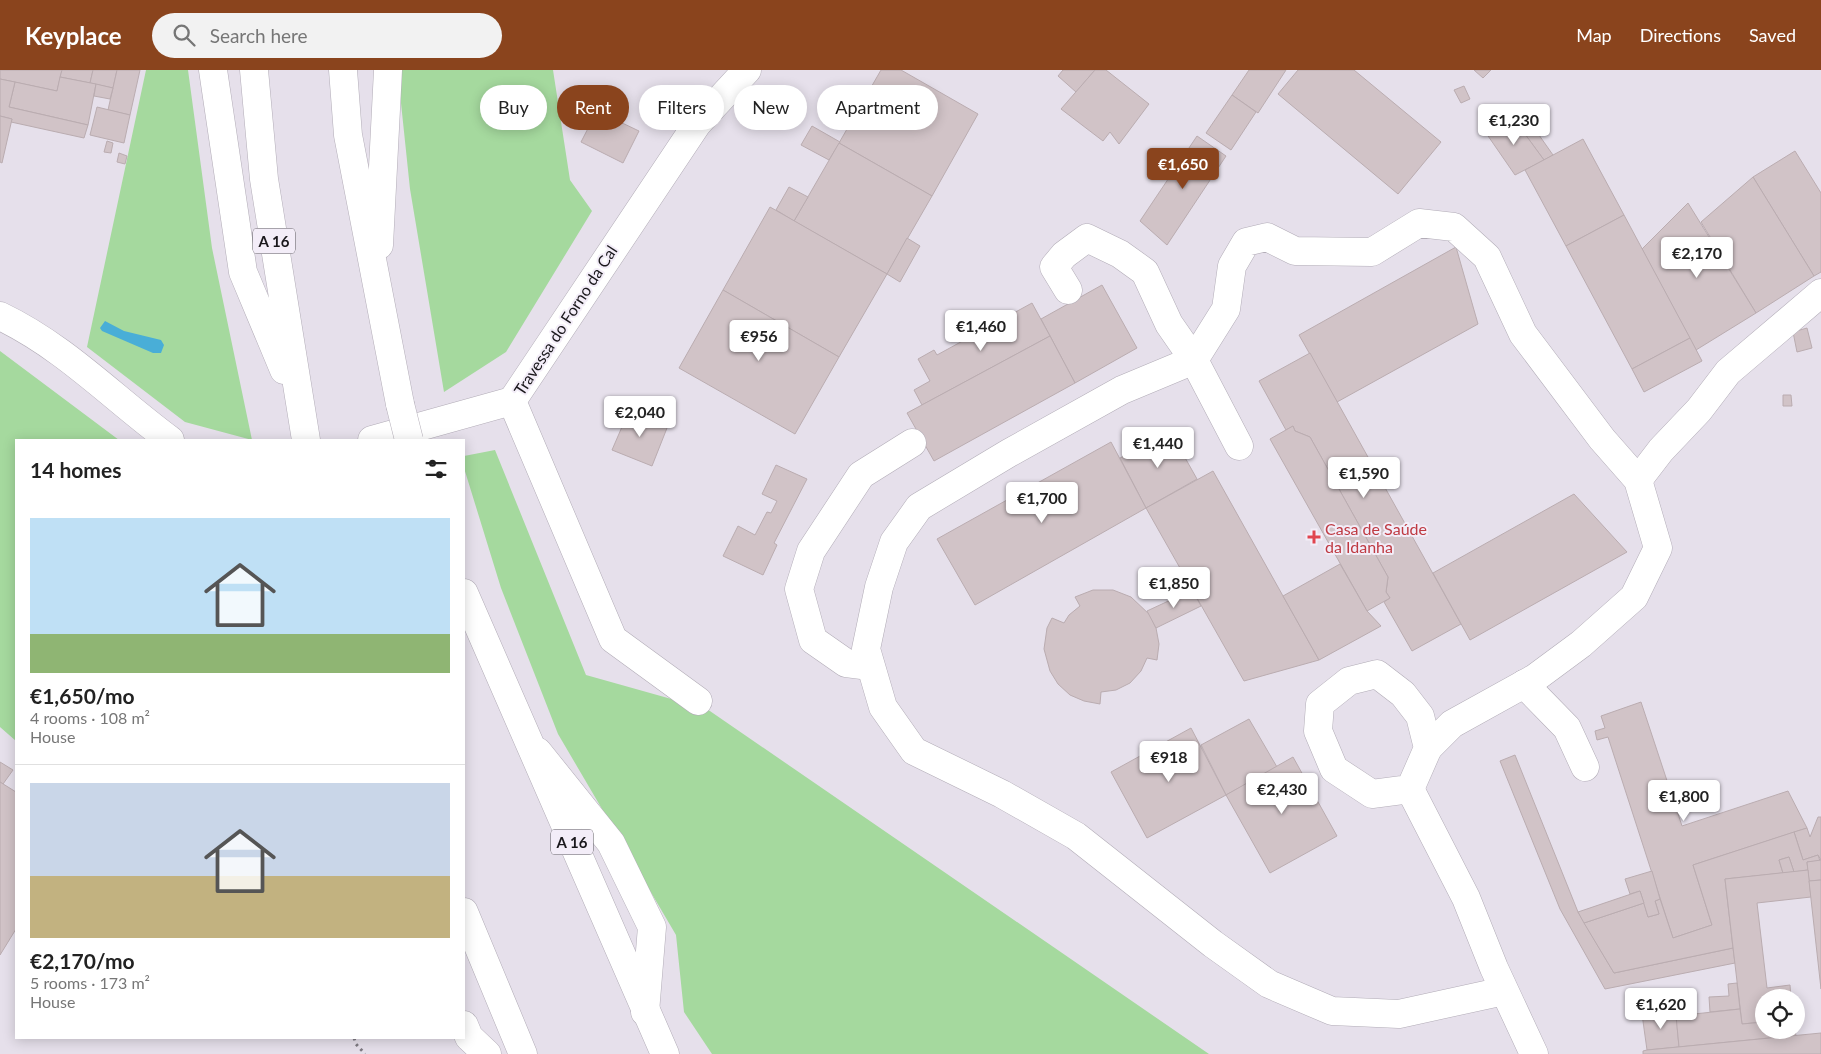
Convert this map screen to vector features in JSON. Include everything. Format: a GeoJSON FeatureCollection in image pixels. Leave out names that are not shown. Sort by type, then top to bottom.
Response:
{"type":"FeatureCollection","features":[{"type":"Feature","properties":{"kind":"main road"},"geometry":{"type":"LineString","coordinates":[[213,70],[243,272],[304,427]]}},
{"type":"Feature","properties":{"kind":"main road","name":"A 16"},"geometry":{"type":"LineString","coordinates":[[254,70],[264,179],[304,427]]}},
{"type":"Feature","properties":{"kind":"main road"},"geometry":{"type":"LineString","coordinates":[[343,70],[348,135],[377,294],[409,439]]}},
{"type":"Feature","properties":{"kind":"main road"},"geometry":{"type":"LineString","coordinates":[[377,294],[388,70]]}},
{"type":"Feature","properties":{"kind":"main road","name":"Travessa do Forno da Cal"},"geometry":{"type":"LineString","coordinates":[[698,701],[613,639],[512,401],[697,124],[747,70]]}},
{"type":"Feature","properties":{"kind":"main road"},"geometry":{"type":"LineString","coordinates":[[1410,789],[1428,748],[1452,724],[1524,684],[1581,644],[1634,597],[1658,548],[1638,480],[1602,438],[1523,334],[1487,257],[1454,227],[1419,223],[1372,252],[1295,251],[1267,237],[1246,242],[1232,266],[1226,309],[1194,360],[1122,390],[1009,453],[920,507],[894,542],[879,587],[866,649],[882,707],[914,751],[1002,794],[1076,836],[1213,944],[1270,984],[1332,1011],[1399,1014],[1504,991]]}},
{"type":"Feature","properties":{"kind":"main road"},"geometry":{"type":"LineString","coordinates":[[1068,290],[1054,267],[1064,255],[1087,238],[1120,254],[1145,272],[1169,324],[1194,360],[1240,446]]}},
{"type":"Feature","properties":{"kind":"main road"},"geometry":{"type":"LineString","coordinates":[[1638,480],[1661,450],[1699,410],[1728,372],[1821,293]]}},
{"type":"Feature","properties":{"kind":"main road"},"geometry":{"type":"LineString","coordinates":[[0,316],[24,328],[80,366],[169,439]]}},
{"type":"Feature","properties":{"kind":"main road"},"geometry":{"type":"LineString","coordinates":[[376,439],[512,401]]}},
{"type":"Feature","properties":{"kind":"main road"},"geometry":{"type":"LineString","coordinates":[[870,666],[846,663],[813,640],[799,589],[811,551],[861,475],[912,443]]}},
{"type":"Feature","properties":{"kind":"main road","name":"A 16"},"geometry":{"type":"LineString","coordinates":[[465,595],[659,1039]]}},
{"type":"Feature","properties":{"kind":"main road"},"geometry":{"type":"LineString","coordinates":[[1410,789],[1372,794],[1334,769],[1318,731],[1320,704],[1349,681],[1377,674],[1403,694],[1420,716],[1428,748]]}},
{"type":"Feature","properties":{"kind":"main road"},"geometry":{"type":"LineString","coordinates":[[1524,684],[1567,728],[1585,767]]}},
{"type":"Feature","properties":{"kind":"main road"},"geometry":{"type":"LineString","coordinates":[[526,738],[611,843],[652,927],[659,1039]]}},
{"type":"Feature","properties":{"kind":"main road"},"geometry":{"type":"LineString","coordinates":[[1410,789],[1466,898],[1504,991],[1534,1054]]}},
{"type":"Feature","properties":{"kind":"main road"},"geometry":{"type":"LineString","coordinates":[[465,914],[523,1054]]}},
{"type":"Feature","properties":{"kind":"main road"},"geometry":{"type":"LineString","coordinates":[[465,1027],[469,1037],[487,1054]]}},
{"type":"Feature","properties":{"kind":"path"},"geometry":{"type":"LineString","coordinates":[[354,1039],[364,1054]]}},
{"type":"Feature","properties":{"kind":"green space"},"geometry":{"type":"Polygon","coordinates":[[[146,70],[188,70],[212,248],[252,439],[185,422],[87,347],[146,70]]]}},
{"type":"Feature","properties":{"kind":"green space"},"geometry":{"type":"Polygon","coordinates":[[[402,70],[553,70],[557,96],[557,130],[562,130],[570,180],[592,211],[506,352],[444,392],[410,189],[399,84],[402,70]]]}},
{"type":"Feature","properties":{"kind":"green space"},"geometry":{"type":"Polygon","coordinates":[[[0,351],[118,439],[15,439],[15,740],[0,727],[0,351]]]}},
{"type":"Feature","properties":{"kind":"green space"},"geometry":{"type":"Polygon","coordinates":[[[495,450],[586,675],[707,709],[1209,1054],[712,1054],[684,1012],[676,935],[558,734],[501,588],[465,471],[465,456],[495,450]]]}},
{"type":"Feature","properties":{"kind":"water"},"geometry":{"type":"Polygon","coordinates":[[[105,321],[124,331],[161,340],[164,345],[161,353],[153,353],[102,331],[100,328],[105,321]]]}},
{"type":"Feature","properties":{"kind":"building"},"geometry":{"type":"Polygon","coordinates":[[[0,70],[62,70],[57,91],[0,79],[0,70]]]}},
{"type":"Feature","properties":{"kind":"building"},"geometry":{"type":"Polygon","coordinates":[[[62,70],[93,70],[90,83],[60,77],[62,70]]]}},
{"type":"Feature","properties":{"kind":"building"},"geometry":{"type":"Polygon","coordinates":[[[93,70],[117,70],[113,88],[90,83],[93,70]]]}},
{"type":"Feature","properties":{"kind":"building"},"geometry":{"type":"Polygon","coordinates":[[[117,70],[140,70],[130,115],[108,110],[117,70]]]}},
{"type":"Feature","properties":{"kind":"building"},"geometry":{"type":"Polygon","coordinates":[[[881,70],[901,70],[927,85],[872,85],[881,70]]]}},
{"type":"Feature","properties":{"kind":"building"},"geometry":{"type":"Polygon","coordinates":[[[1063,70],[1095,70],[1076,92],[1058,76],[1063,70]]]}},
{"type":"Feature","properties":{"kind":"building"},"geometry":{"type":"Polygon","coordinates":[[[1095,70],[1106,70],[1149,104],[1119,144],[1110,132],[1103,141],[1061,109],[1095,70]]]}},
{"type":"Feature","properties":{"kind":"building"},"geometry":{"type":"Polygon","coordinates":[[[1249,70],[1286,70],[1258,113],[1232,95],[1249,70]]]}},
{"type":"Feature","properties":{"kind":"building"},"geometry":{"type":"Polygon","coordinates":[[[1298,70],[1354,70],[1441,142],[1398,194],[1278,94],[1298,70]]]}},
{"type":"Feature","properties":{"kind":"building"},"geometry":{"type":"Polygon","coordinates":[[[1474,70],[1491,70],[1483,78],[1474,70]]]}},
{"type":"Feature","properties":{"kind":"building"},"geometry":{"type":"Polygon","coordinates":[[[60,77],[96,84],[88,125],[9,107],[15,82],[57,91],[60,77]]]}},
{"type":"Feature","properties":{"kind":"building"},"geometry":{"type":"Polygon","coordinates":[[[0,79],[15,82],[9,107],[88,125],[84,138],[11,122],[12,119],[0,116],[0,79]]]}},
{"type":"Feature","properties":{"kind":"building"},"geometry":{"type":"Polygon","coordinates":[[[96,84],[113,88],[110,99],[94,96],[96,84]]]}},
{"type":"Feature","properties":{"kind":"building"},"geometry":{"type":"Polygon","coordinates":[[[1464,86],[1470,99],[1461,103],[1454,90],[1464,86]]]}},
{"type":"Feature","properties":{"kind":"building"},"geometry":{"type":"Polygon","coordinates":[[[938,91],[978,114],[932,196],[839,143],[846,130],[938,130],[938,91]]]}},
{"type":"Feature","properties":{"kind":"building"},"geometry":{"type":"Polygon","coordinates":[[[1232,95],[1256,112],[1231,150],[1206,133],[1232,95]]]}},
{"type":"Feature","properties":{"kind":"building"},"geometry":{"type":"Polygon","coordinates":[[[97,107],[130,115],[124,143],[90,135],[97,107]]]}},
{"type":"Feature","properties":{"kind":"building"},"geometry":{"type":"Polygon","coordinates":[[[1520,108],[1553,155],[1544,160],[1511,115],[1520,108]]]}},
{"type":"Feature","properties":{"kind":"building"},"geometry":{"type":"Polygon","coordinates":[[[1511,115],[1544,160],[1515,175],[1486,133],[1511,115]]]}},
{"type":"Feature","properties":{"kind":"building"},"geometry":{"type":"Polygon","coordinates":[[[0,116],[12,119],[2,163],[0,162],[0,116]]]}},
{"type":"Feature","properties":{"kind":"building"},"geometry":{"type":"Polygon","coordinates":[[[629,126],[639,131],[623,163],[581,142],[587,130],[629,130],[629,126]]]}},
{"type":"Feature","properties":{"kind":"building"},"geometry":{"type":"Polygon","coordinates":[[[812,126],[840,142],[829,160],[801,145],[812,126]]]}},
{"type":"Feature","properties":{"kind":"building"},"geometry":{"type":"Polygon","coordinates":[[[1197,136],[1226,156],[1167,245],[1140,221],[1197,136]]]}},
{"type":"Feature","properties":{"kind":"building"},"geometry":{"type":"Polygon","coordinates":[[[1583,139],[1624,215],[1566,246],[1525,170],[1583,139]]]}},
{"type":"Feature","properties":{"kind":"building"},"geometry":{"type":"Polygon","coordinates":[[[107,141],[113,143],[111,153],[104,152],[107,141]]]}},
{"type":"Feature","properties":{"kind":"building"},"geometry":{"type":"Polygon","coordinates":[[[839,143],[932,196],[887,274],[794,221],[839,143]]]}},
{"type":"Feature","properties":{"kind":"building"},"geometry":{"type":"Polygon","coordinates":[[[1795,151],[1821,193],[1821,272],[1814,276],[1753,177],[1795,151]]]}},
{"type":"Feature","properties":{"kind":"building"},"geometry":{"type":"Polygon","coordinates":[[[119,153],[127,156],[125,164],[117,162],[119,153]]]}},
{"type":"Feature","properties":{"kind":"building"},"geometry":{"type":"Polygon","coordinates":[[[1753,177],[1814,276],[1756,313],[1701,222],[1753,177]]]}},
{"type":"Feature","properties":{"kind":"building"},"geometry":{"type":"Polygon","coordinates":[[[789,187],[808,197],[794,221],[776,210],[789,187]]]}},
{"type":"Feature","properties":{"kind":"building"},"geometry":{"type":"Polygon","coordinates":[[[1688,203],[1756,313],[1696,350],[1642,249],[1688,203]]]}},
{"type":"Feature","properties":{"kind":"building"},"geometry":{"type":"Polygon","coordinates":[[[770,207],[887,274],[839,357],[723,290],[770,207]]]}},
{"type":"Feature","properties":{"kind":"building"},"geometry":{"type":"Polygon","coordinates":[[[1624,215],[1690,338],[1632,369],[1566,246],[1624,215]]]}},
{"type":"Feature","properties":{"kind":"building"},"geometry":{"type":"Polygon","coordinates":[[[907,238],[920,246],[900,282],[887,274],[907,238]]]}},
{"type":"Feature","properties":{"kind":"building"},"geometry":{"type":"Polygon","coordinates":[[[1456,247],[1478,324],[1337,402],[1299,335],[1456,247]]]}},
{"type":"Feature","properties":{"kind":"building"},"geometry":{"type":"Polygon","coordinates":[[[1102,285],[1137,348],[1075,383],[1041,319],[1102,285]]]}},
{"type":"Feature","properties":{"kind":"building"},"geometry":{"type":"Polygon","coordinates":[[[723,290],[839,357],[795,434],[679,368],[723,290]]]}},
{"type":"Feature","properties":{"kind":"building"},"geometry":{"type":"Polygon","coordinates":[[[1032,303],[1050,336],[922,405],[914,390],[930,381],[918,359],[934,350],[937,355],[1032,303]]]}},
{"type":"Feature","properties":{"kind":"building"},"geometry":{"type":"Polygon","coordinates":[[[1807,328],[1812,348],[1797,352],[1793,332],[1807,328]]]}},
{"type":"Feature","properties":{"kind":"building"},"geometry":{"type":"Polygon","coordinates":[[[1050,336],[1075,383],[934,461],[907,413],[1050,336]]]}},
{"type":"Feature","properties":{"kind":"building"},"geometry":{"type":"Polygon","coordinates":[[[1690,338],[1702,361],[1644,392],[1632,369],[1690,338]]]}},
{"type":"Feature","properties":{"kind":"building"},"geometry":{"type":"Polygon","coordinates":[[[1310,353],[1461,624],[1412,651],[1384,602],[1390,598],[1386,592],[1388,577],[1310,437],[1295,431],[1293,426],[1286,430],[1259,381],[1310,353]]]}},
{"type":"Feature","properties":{"kind":"building"},"geometry":{"type":"Polygon","coordinates":[[[1783,395],[1791,395],[1792,406],[1783,406],[1783,395]]]}},
{"type":"Feature","properties":{"kind":"building"},"geometry":{"type":"Polygon","coordinates":[[[631,406],[645,411],[642,418],[667,428],[652,466],[612,450],[631,406]]]}},
{"type":"Feature","properties":{"kind":"building"},"geometry":{"type":"Polygon","coordinates":[[[1293,426],[1295,431],[1310,437],[1388,577],[1386,592],[1390,598],[1367,611],[1270,439],[1293,426]]]}},
{"type":"Feature","properties":{"kind":"building"},"geometry":{"type":"Polygon","coordinates":[[[1170,431],[1197,479],[1146,508],[1120,458],[1170,431]]]}},
{"type":"Feature","properties":{"kind":"building"},"geometry":{"type":"Polygon","coordinates":[[[1111,442],[1146,508],[975,605],[937,539],[1111,442]]]}},
{"type":"Feature","properties":{"kind":"building"},"geometry":{"type":"Polygon","coordinates":[[[776,465],[807,479],[774,543],[777,545],[763,575],[723,556],[738,526],[755,535],[767,512],[771,513],[777,501],[762,494],[776,465]]]}},
{"type":"Feature","properties":{"kind":"building"},"geometry":{"type":"Polygon","coordinates":[[[1213,471],[1319,660],[1244,681],[1146,508],[1213,471]]]}},
{"type":"Feature","properties":{"kind":"building"},"geometry":{"type":"Polygon","coordinates":[[[1574,494],[1627,552],[1470,640],[1433,573],[1574,494]]]}},
{"type":"Feature","properties":{"kind":"building"},"geometry":{"type":"Polygon","coordinates":[[[1340,564],[1367,611],[1381,626],[1319,660],[1283,596],[1340,564]]]}},
{"type":"Feature","properties":{"kind":"building"},"geometry":{"type":"Polygon","coordinates":[[[1093,590],[1113,590],[1131,597],[1150,615],[1156,628],[1159,644],[1157,660],[1147,658],[1141,671],[1130,683],[1116,690],[1101,692],[1100,704],[1084,701],[1070,695],[1058,684],[1050,671],[1044,649],[1047,628],[1052,618],[1064,623],[1069,615],[1080,606],[1075,597],[1093,590]]]}},
{"type":"Feature","properties":{"kind":"building"},"geometry":{"type":"Polygon","coordinates":[[[1192,590],[1201,606],[1156,628],[1147,611],[1192,590]]]}},
{"type":"Feature","properties":{"kind":"building"},"geometry":{"type":"Polygon","coordinates":[[[1641,702],[1682,826],[1788,791],[1807,828],[1693,865],[1712,925],[1673,938],[1608,737],[1597,740],[1595,731],[1605,728],[1601,716],[1641,702]]]}},
{"type":"Feature","properties":{"kind":"building"},"geometry":{"type":"Polygon","coordinates":[[[1249,719],[1277,767],[1226,795],[1201,745],[1249,719]]]}},
{"type":"Feature","properties":{"kind":"building"},"geometry":{"type":"Polygon","coordinates":[[[1191,728],[1226,795],[1147,838],[1111,772],[1191,728]]]}},
{"type":"Feature","properties":{"kind":"building"},"geometry":{"type":"Polygon","coordinates":[[[1515,755],[1578,912],[1614,973],[1733,948],[1735,963],[1605,989],[1560,909],[1500,761],[1515,755]]]}},
{"type":"Feature","properties":{"kind":"building"},"geometry":{"type":"Polygon","coordinates":[[[1293,757],[1337,836],[1270,873],[1226,795],[1293,757]]]}},
{"type":"Feature","properties":{"kind":"building"},"geometry":{"type":"Polygon","coordinates":[[[0,762],[13,770],[3,784],[0,782],[0,762]]]}},
{"type":"Feature","properties":{"kind":"building"},"geometry":{"type":"Polygon","coordinates":[[[0,782],[15,791],[15,931],[0,955],[0,782]]]}},
{"type":"Feature","properties":{"kind":"building"},"geometry":{"type":"Polygon","coordinates":[[[1818,817],[1821,817],[1821,860],[1818,855],[1803,860],[1794,832],[1807,828],[1810,837],[1818,817]]]}},
{"type":"Feature","properties":{"kind":"building"},"geometry":{"type":"Polygon","coordinates":[[[1794,832],[1803,860],[1818,855],[1820,861],[1807,862],[1808,870],[1794,872],[1789,857],[1779,860],[1783,873],[1725,879],[1733,948],[1614,973],[1584,923],[1644,903],[1648,917],[1659,914],[1655,901],[1660,899],[1673,938],[1712,925],[1693,865],[1794,832]]]}},
{"type":"Feature","properties":{"kind":"building"},"geometry":{"type":"Polygon","coordinates":[[[1789,857],[1794,872],[1783,873],[1779,860],[1789,857]]]}},
{"type":"Feature","properties":{"kind":"building"},"geometry":{"type":"Polygon","coordinates":[[[1821,860],[1821,880],[1809,881],[1807,862],[1821,860]]]}},
{"type":"Feature","properties":{"kind":"building"},"geometry":{"type":"Polygon","coordinates":[[[1808,870],[1811,897],[1757,903],[1767,988],[1790,985],[1790,989],[1755,989],[1755,1023],[1742,1024],[1725,879],[1808,870]]]}},
{"type":"Feature","properties":{"kind":"building"},"geometry":{"type":"Polygon","coordinates":[[[1652,871],[1660,899],[1655,901],[1659,914],[1648,917],[1640,891],[1630,894],[1625,879],[1652,871]]]}},
{"type":"Feature","properties":{"kind":"building"},"geometry":{"type":"Polygon","coordinates":[[[1821,880],[1821,989],[1809,881],[1821,880]]]}},
{"type":"Feature","properties":{"kind":"building"},"geometry":{"type":"Polygon","coordinates":[[[1640,891],[1644,903],[1584,923],[1578,912],[1640,891]]]}},
{"type":"Feature","properties":{"kind":"building"},"geometry":{"type":"Polygon","coordinates":[[[1737,983],[1740,1009],[1710,1012],[1709,997],[1729,996],[1728,984],[1737,983]]]}},
{"type":"Feature","properties":{"kind":"building"},"geometry":{"type":"Polygon","coordinates":[[[1675,1003],[1679,1047],[1647,1050],[1642,1014],[1666,1012],[1675,1003]]]}},
{"type":"Feature","properties":{"kind":"building"},"geometry":{"type":"Polygon","coordinates":[[[1740,1009],[1742,1024],[1755,1023],[1755,1039],[1759,1039],[1679,1047],[1676,1016],[1740,1009]]]}},
{"type":"Feature","properties":{"kind":"building"},"geometry":{"type":"Polygon","coordinates":[[[1821,1033],[1821,1054],[1643,1054],[1643,1051],[1647,1050],[1760,1039],[1805,1039],[1805,1035],[1821,1033]]]}},
{"type":"Feature","properties":{"kind":"place","name":"Casa de Saúde da Idanha"},"geometry":{"type":"Point","coordinates":[1314,537]}}]}
